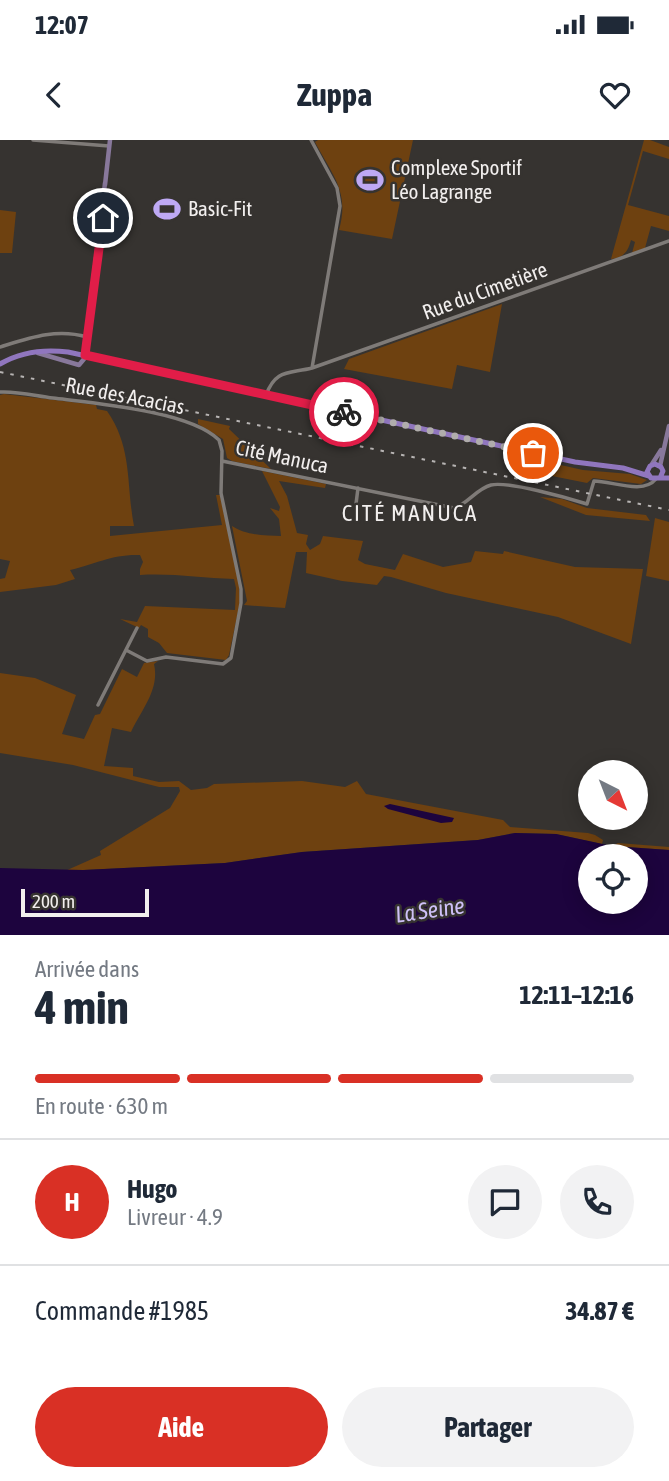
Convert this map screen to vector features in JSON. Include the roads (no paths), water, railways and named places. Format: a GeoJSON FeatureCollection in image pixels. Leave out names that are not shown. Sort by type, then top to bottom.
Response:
{"type":"FeatureCollection","features":[{"type":"Feature","properties":{"kind":"main road"},"geometry":{"type":"LineString","coordinates":[[30,352],[49,354],[79,365],[85,355],[109,143]]}},
{"type":"Feature","properties":{"kind":"main road"},"geometry":{"type":"LineString","coordinates":[[0,364],[30,352],[55,350],[85,355],[575,462],[623,468],[658,478],[669,476]]}},
{"type":"Feature","properties":{"kind":"main road"},"geometry":{"type":"LineString","coordinates":[[658,478],[669,426]]}},
{"type":"Feature","properties":{"kind":"main road"},"geometry":{"type":"LineString","coordinates":[[649,476],[651,466],[664,443]]}},
{"type":"Feature","properties":{"kind":"main road"},"geometry":{"type":"LineString","coordinates":[[623,468],[651,466],[661,468],[669,476]]}},
{"type":"Feature","properties":{"kind":"street"},"geometry":{"type":"LineString","coordinates":[[33,140],[109,143]]}},
{"type":"Feature","properties":{"kind":"street"},"geometry":{"type":"LineString","coordinates":[[311,140],[335,182],[341,201],[312,368]]}},
{"type":"Feature","properties":{"kind":"street","name":"Rue du Cimetière"},"geometry":{"type":"LineString","coordinates":[[266,394],[276,376],[312,368],[669,241]]}},
{"type":"Feature","properties":{"kind":"street"},"geometry":{"type":"LineString","coordinates":[[0,347],[54,333],[87,337]]}},
{"type":"Feature","properties":{"kind":"street","name":"Rue des Acacias"},"geometry":{"type":"LineString","coordinates":[[0,392],[89,401],[168,417],[215,436],[222,446],[222,461]]}},
{"type":"Feature","properties":{"kind":"street","name":"Cité Manuca"},"geometry":{"type":"LineString","coordinates":[[126,650],[147,661],[166,657],[223,664],[231,658],[241,589],[221,494],[222,461],[454,508],[459,507],[480,489],[492,484],[587,504],[594,481],[643,487]]}},
{"type":"Feature","properties":{"kind":"street"},"geometry":{"type":"LineString","coordinates":[[643,487],[649,476]]}},
{"type":"Feature","properties":{"kind":"street"},"geometry":{"type":"LineString","coordinates":[[643,487],[651,485],[658,478]]}},
{"type":"Feature","properties":{"kind":"street"},"geometry":{"type":"LineString","coordinates":[[356,504],[358,488]]}},
{"type":"Feature","properties":{"kind":"street"},"geometry":{"type":"LineString","coordinates":[[98,705],[137,628]]}},
{"type":"Feature","properties":{"kind":"water"},"geometry":{"type":"Polygon","coordinates":[[[390,804],[454,818],[452,822],[441,823],[384,806],[390,804]]]}},
{"type":"Feature","properties":{"kind":"water","name":"La Seine"},"geometry":{"type":"Polygon","coordinates":[[[515,833],[556,834],[603,844],[578,844],[578,914],[648,914],[648,849],[669,850],[669,935],[0,935],[0,868],[83,870],[225,863],[302,852],[478,840],[515,833]]]}},
{"type":"Feature","properties":{"kind":"railway"},"geometry":{"type":"LineString","coordinates":[[0,372],[669,510]]}},
{"type":"Feature","properties":{"kind":"place","name":"Complexe Sportif Léo Lagrange"},"geometry":{"type":"Point","coordinates":[370,180]}},
{"type":"Feature","properties":{"kind":"place","name":"Basic-Fit"},"geometry":{"type":"Point","coordinates":[167,209]}},
{"type":"Feature","properties":{"kind":"district","name":"CITÉ MANUCA"},"geometry":{"type":"Point","coordinates":[410,513]}}]}
